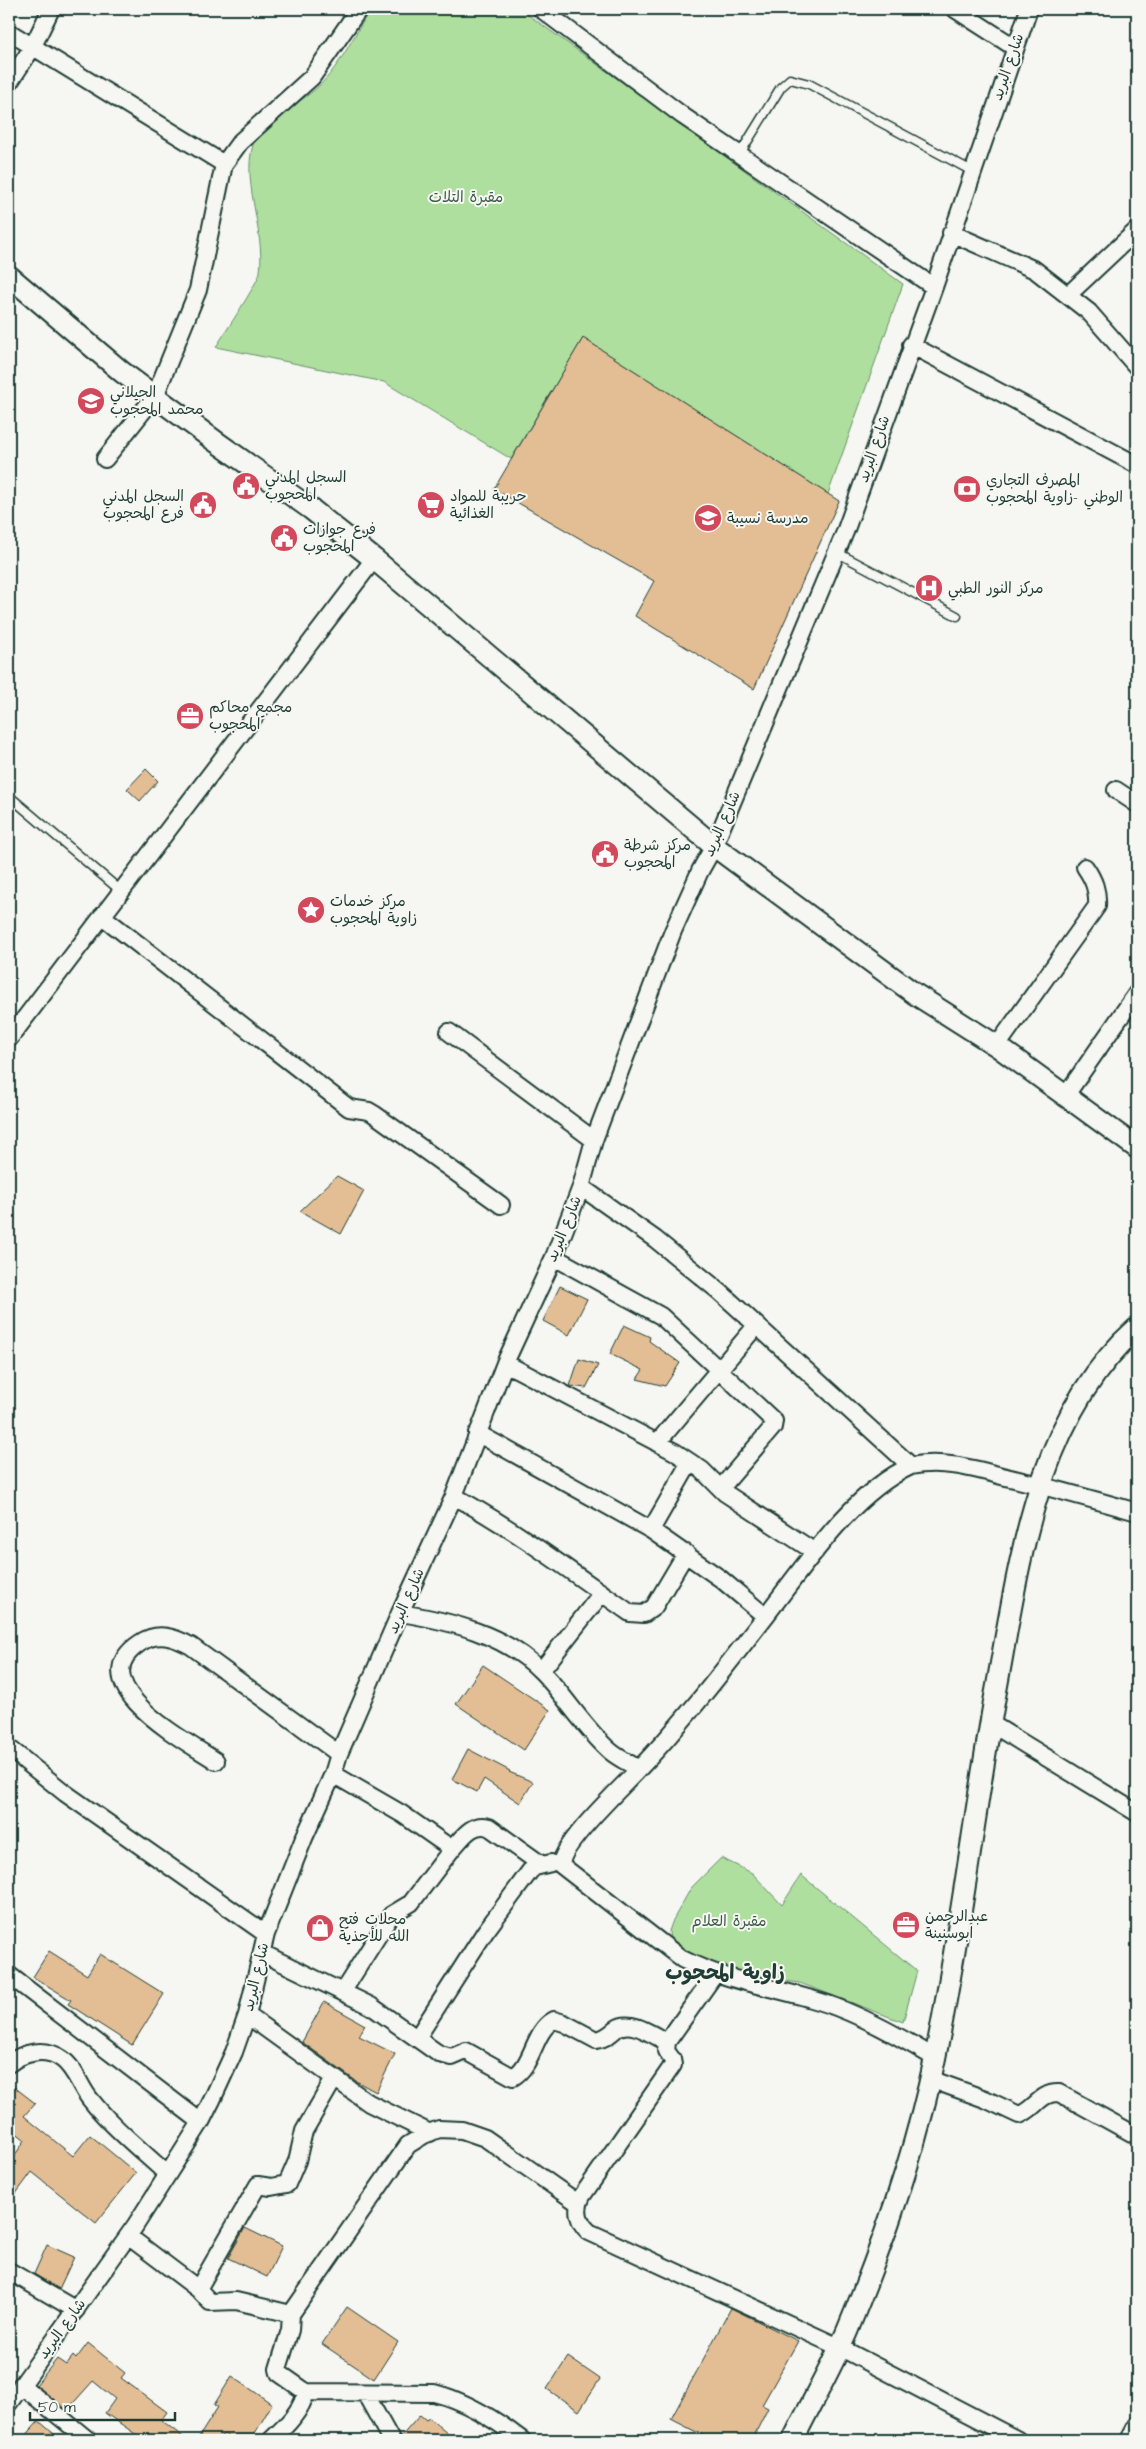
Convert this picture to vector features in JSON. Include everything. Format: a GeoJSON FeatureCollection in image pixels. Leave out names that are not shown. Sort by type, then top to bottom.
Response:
{"type":"FeatureCollection","features":[{"type":"Feature","properties":{"kind":"street"},"geometry":{"type":"LineString","coordinates":[[9,83],[32,48],[52,9]]}},
{"type":"Feature","properties":{"kind":"street"},"geometry":{"type":"LineString","coordinates":[[104,459],[156,396],[198,290],[224,164],[240,142],[312,77],[359,9]]}},
{"type":"Feature","properties":{"kind":"street"},"geometry":{"type":"LineString","coordinates":[[541,9],[683,116],[934,287]]}},
{"type":"Feature","properties":{"kind":"street"},"geometry":{"type":"LineString","coordinates":[[954,9],[1014,48]]}},
{"type":"Feature","properties":{"kind":"street","name":"شارع البريد"},"geometry":{"type":"LineString","coordinates":[[9,2403],[128,2236],[201,2122],[234,2052],[247,2015],[266,1934],[304,1838],[333,1774],[339,1754],[400,1613],[454,1496],[505,1363],[554,1257],[581,1186],[594,1140],[673,931],[700,871],[714,846],[836,552],[934,287],[1014,48],[1029,9]]}},
{"type":"Feature","properties":{"kind":"street"},"geometry":{"type":"LineString","coordinates":[[9,32],[32,48],[224,164]]}},
{"type":"Feature","properties":{"kind":"street"},"geometry":{"type":"LineString","coordinates":[[1068,295],[1137,230]]}},
{"type":"Feature","properties":{"kind":"street"},"geometry":{"type":"LineString","coordinates":[[951,233],[1035,270],[1089,312],[1137,367]]}},
{"type":"Feature","properties":{"kind":"street"},"geometry":{"type":"LineString","coordinates":[[9,276],[122,372],[374,559],[714,846],[908,989],[996,1046],[1137,1148]]}},
{"type":"Feature","properties":{"kind":"street"},"geometry":{"type":"LineString","coordinates":[[911,345],[1137,465]]}},
{"type":"Feature","properties":{"kind":"street"},"geometry":{"type":"LineString","coordinates":[[9,1039],[374,559]]}},
{"type":"Feature","properties":{"kind":"street"},"geometry":{"type":"LineString","coordinates":[[1116,790],[1137,804]]}},
{"type":"Feature","properties":{"kind":"street"},"geometry":{"type":"LineString","coordinates":[[996,1046],[1098,906],[1092,877],[1084,868]]}},
{"type":"Feature","properties":{"kind":"street"},"geometry":{"type":"LineString","coordinates":[[102,916],[349,1108],[369,1111],[374,1114],[501,1205]]}},
{"type":"Feature","properties":{"kind":"street"},"geometry":{"type":"LineString","coordinates":[[1066,1095],[1137,993]]}},
{"type":"Feature","properties":{"kind":"street"},"geometry":{"type":"LineString","coordinates":[[449,1032],[594,1140]]}},
{"type":"Feature","properties":{"kind":"street"},"geometry":{"type":"LineString","coordinates":[[581,1186],[655,1239],[720,1292],[911,1466]]}},
{"type":"Feature","properties":{"kind":"street"},"geometry":{"type":"LineString","coordinates":[[554,1257],[661,1316],[771,1416],[775,1423],[721,1488]]}},
{"type":"Feature","properties":{"kind":"street"},"geometry":{"type":"LineString","coordinates":[[657,1443],[756,1326]]}},
{"type":"Feature","properties":{"kind":"street"},"geometry":{"type":"LineString","coordinates":[[793,2440],[839,2347],[902,2183],[930,2079],[990,1723],[1015,1588],[1039,1485],[1075,1405],[1108,1361],[1137,1328]]}},
{"type":"Feature","properties":{"kind":"street"},"geometry":{"type":"LineString","coordinates":[[505,1363],[690,1462],[763,1519],[815,1552]]}},
{"type":"Feature","properties":{"kind":"street"},"geometry":{"type":"LineString","coordinates":[[477,1433],[651,1530],[721,1579],[765,1616]]}},
{"type":"Feature","properties":{"kind":"street"},"geometry":{"type":"LineString","coordinates":[[651,1530],[690,1462]]}},
{"type":"Feature","properties":{"kind":"street"},"geometry":{"type":"LineString","coordinates":[[417,2038],[484,1932],[530,1871],[542,1865],[561,1861],[584,1826],[671,1735],[815,1552],[876,1488],[887,1479],[911,1466],[939,1464],[1039,1485],[1137,1512]]}},
{"type":"Feature","properties":{"kind":"street"},"geometry":{"type":"LineString","coordinates":[[454,1496],[552,1558],[630,1613],[637,1615],[650,1612],[686,1553]]}},
{"type":"Feature","properties":{"kind":"street"},"geometry":{"type":"LineString","coordinates":[[541,1671],[602,1593]]}},
{"type":"Feature","properties":{"kind":"street"},"geometry":{"type":"LineString","coordinates":[[400,1613],[436,1619],[495,1638],[541,1671],[600,1742],[639,1769]]}},
{"type":"Feature","properties":{"kind":"street"},"geometry":{"type":"LineString","coordinates":[[216,1761],[149,1716],[125,1688],[121,1674],[123,1661],[140,1643],[159,1636],[177,1639],[191,1646],[339,1754]]}},
{"type":"Feature","properties":{"kind":"street"},"geometry":{"type":"LineString","coordinates":[[990,1723],[1137,1813]]}},
{"type":"Feature","properties":{"kind":"street"},"geometry":{"type":"LineString","coordinates":[[9,1748],[65,1793],[266,1934]]}},
{"type":"Feature","properties":{"kind":"street"},"geometry":{"type":"LineString","coordinates":[[333,1774],[402,1814],[452,1849]]}},
{"type":"Feature","properties":{"kind":"street"},"geometry":{"type":"LineString","coordinates":[[344,1991],[391,1915],[411,1903],[452,1849],[474,1827],[480,1824],[489,1827],[542,1865]]}},
{"type":"Feature","properties":{"kind":"street"},"geometry":{"type":"LineString","coordinates":[[561,1861],[561,1865],[565,1870],[682,1959],[715,1974],[836,2007],[903,2039],[935,2058]]}},
{"type":"Feature","properties":{"kind":"street"},"geometry":{"type":"LineString","coordinates":[[262,1953],[344,1991],[371,2006],[445,2057],[452,2057],[466,2051],[513,2077],[522,2070],[545,2030],[554,2020],[564,2023],[596,2040],[605,2038],[618,2028],[635,2026],[667,2042]]}},
{"type":"Feature","properties":{"kind":"street"},"geometry":{"type":"LineString","coordinates":[[715,1974],[667,2042],[666,2051],[672,2059],[673,2065],[578,2203],[579,2218],[583,2226],[589,2232],[839,2347],[1018,2440]]}},
{"type":"Feature","properties":{"kind":"street"},"geometry":{"type":"LineString","coordinates":[[9,1975],[201,2122]]}},
{"type":"Feature","properties":{"kind":"street"},"geometry":{"type":"LineString","coordinates":[[247,2015],[369,2103],[430,2133]]}},
{"type":"Feature","properties":{"kind":"street"},"geometry":{"type":"LineString","coordinates":[[9,2064],[16,2058],[28,2053],[42,2052],[62,2058],[89,2098],[102,2113],[167,2174]]}},
{"type":"Feature","properties":{"kind":"street"},"geometry":{"type":"LineString","coordinates":[[198,2289],[258,2185],[270,2187],[287,2184],[295,2167],[304,2131],[334,2079]]}},
{"type":"Feature","properties":{"kind":"street"},"geometry":{"type":"LineString","coordinates":[[930,2079],[985,2099],[1019,2115],[1026,2113],[1047,2094],[1059,2093],[1137,2136]]}},
{"type":"Feature","properties":{"kind":"street"},"geometry":{"type":"LineString","coordinates":[[522,2440],[476,2410],[449,2397],[434,2393],[411,2392],[364,2394],[306,2392],[279,2373],[278,2369],[292,2322],[291,2314],[413,2140],[439,2129],[462,2130],[485,2138],[578,2203]]}},
{"type":"Feature","properties":{"kind":"street"},"geometry":{"type":"LineString","coordinates":[[128,2236],[198,2289],[210,2302],[236,2301],[291,2314]]}},
{"type":"Feature","properties":{"kind":"street"},"geometry":{"type":"LineString","coordinates":[[9,2271],[76,2310]]}},
{"type":"Feature","properties":{"kind":"street"},"geometry":{"type":"LineString","coordinates":[[22,2385],[88,2440]]}},
{"type":"Feature","properties":{"kind":"street"},"geometry":{"type":"LineString","coordinates":[[271,2440],[286,2427],[302,2404],[306,2392]]}},
{"type":"Feature","properties":{"kind":"street"},"geometry":{"type":"LineString","coordinates":[[364,2394],[391,2440]]}},
{"type":"Feature","properties":{"kind":"street"},"geometry":{"type":"LineString","coordinates":[[1129,2440],[1137,2425]]}},
{"type":"Feature","properties":{"kind":"lane"},"geometry":{"type":"LineString","coordinates":[[739,154],[781,88],[790,78],[809,84],[972,171]]}},
{"type":"Feature","properties":{"kind":"lane"},"geometry":{"type":"LineString","coordinates":[[836,552],[957,616]]}},
{"type":"Feature","properties":{"kind":"lane"},"geometry":{"type":"LineString","coordinates":[[9,796],[121,891]]}},
{"type":"Feature","properties":{"kind":"green space","name":"مقبرة التلات"},"geometry":{"type":"Polygon","coordinates":[[[371,9],[520,9],[903,284],[828,494],[583,338],[511,459],[384,382],[216,347],[260,272],[261,255],[250,168],[251,152],[256,137],[265,126],[321,84],[330,74],[371,9]]]}},
{"type":"Feature","properties":{"kind":"green space","name":"مقبرة العلام"},"geometry":{"type":"Polygon","coordinates":[[[721,1858],[752,1873],[782,1905],[801,1875],[917,1971],[903,2022],[800,1983],[725,1973],[681,1953],[670,1941],[669,1931],[673,1920],[691,1888],[721,1858]]]}},
{"type":"Feature","properties":{"kind":"building","name":"مدرسة نسيبة"},"geometry":{"type":"Polygon","coordinates":[[[583,338],[839,501],[754,689],[635,616],[654,581],[494,489],[583,338]]]}},
{"type":"Feature","properties":{"kind":"building"},"geometry":{"type":"Polygon","coordinates":[[[146,769],[158,781],[140,801],[127,789],[146,769]]]}},
{"type":"Feature","properties":{"kind":"building"},"geometry":{"type":"Polygon","coordinates":[[[337,1176],[364,1191],[341,1234],[300,1211],[337,1176]]]}},
{"type":"Feature","properties":{"kind":"building"},"geometry":{"type":"Polygon","coordinates":[[[560,1286],[587,1299],[569,1335],[543,1321],[560,1286]]]}},
{"type":"Feature","properties":{"kind":"building"},"geometry":{"type":"Polygon","coordinates":[[[624,1325],[650,1337],[649,1341],[680,1363],[665,1386],[637,1379],[643,1370],[610,1354],[624,1325]]]}},
{"type":"Feature","properties":{"kind":"building"},"geometry":{"type":"Polygon","coordinates":[[[579,1359],[598,1365],[586,1388],[570,1386],[579,1359]]]}},
{"type":"Feature","properties":{"kind":"building"},"geometry":{"type":"Polygon","coordinates":[[[483,1665],[550,1710],[524,1750],[456,1704],[483,1665]]]}},
{"type":"Feature","properties":{"kind":"building"},"geometry":{"type":"Polygon","coordinates":[[[468,1749],[509,1772],[533,1782],[520,1803],[484,1779],[477,1792],[452,1779],[468,1749]]]}},
{"type":"Feature","properties":{"kind":"building"},"geometry":{"type":"Polygon","coordinates":[[[49,1951],[87,1975],[100,1954],[164,1994],[132,2045],[68,2004],[71,2000],[33,1977],[49,1951]]]}},
{"type":"Feature","properties":{"kind":"building"},"geometry":{"type":"Polygon","coordinates":[[[324,2002],[365,2025],[359,2036],[395,2054],[376,2092],[356,2081],[302,2042],[324,2002]]]}},
{"type":"Feature","properties":{"kind":"building"},"geometry":{"type":"Polygon","coordinates":[[[9,2083],[35,2103],[24,2116],[73,2156],[90,2135],[136,2173],[96,2223],[32,2172],[9,2203],[9,2164],[25,2140],[13,2130],[9,2136],[9,2083]]]}},
{"type":"Feature","properties":{"kind":"building"},"geometry":{"type":"Polygon","coordinates":[[[245,2228],[282,2246],[267,2277],[228,2258],[245,2228]]]}},
{"type":"Feature","properties":{"kind":"building"},"geometry":{"type":"Polygon","coordinates":[[[47,2245],[74,2257],[59,2289],[34,2274],[47,2245]]]}},
{"type":"Feature","properties":{"kind":"building"},"geometry":{"type":"Polygon","coordinates":[[[347,2307],[398,2342],[374,2379],[322,2344],[347,2307]]]}},
{"type":"Feature","properties":{"kind":"building"},"geometry":{"type":"Polygon","coordinates":[[[731,2308],[798,2341],[762,2405],[768,2408],[752,2440],[712,2440],[671,2419],[731,2308]]]}},
{"type":"Feature","properties":{"kind":"building"},"geometry":{"type":"Polygon","coordinates":[[[88,2343],[125,2373],[121,2378],[167,2412],[161,2420],[187,2440],[144,2440],[105,2413],[115,2399],[93,2381],[67,2410],[36,2385],[57,2359],[66,2365],[73,2356],[76,2359],[88,2343]]]}},
{"type":"Feature","properties":{"kind":"building"},"geometry":{"type":"Polygon","coordinates":[[[568,2357],[600,2379],[579,2411],[547,2389],[568,2357]]]}},
{"type":"Feature","properties":{"kind":"building"},"geometry":{"type":"Polygon","coordinates":[[[232,2376],[272,2404],[251,2440],[233,2440],[224,2434],[217,2440],[197,2440],[218,2407],[214,2405],[232,2376]]]}},
{"type":"Feature","properties":{"kind":"building"},"geometry":{"type":"Polygon","coordinates":[[[420,2415],[426,2420],[429,2418],[455,2440],[401,2440],[400,2438],[420,2415]]]}},
{"type":"Feature","properties":{"kind":"building"},"geometry":{"type":"Polygon","coordinates":[[[39,2421],[61,2440],[22,2440],[39,2421]]]}},
{"type":"Feature","properties":{"kind":"place","name":"الجيلاني محمد المحجوب"},"geometry":{"type":"Point","coordinates":[91,401]}},
{"type":"Feature","properties":{"kind":"place","name":"السجل المدني المحجوب"},"geometry":{"type":"Point","coordinates":[246,486]}},
{"type":"Feature","properties":{"kind":"place","name":"المصرف التجاري الوطني -زاوية المحجوب"},"geometry":{"type":"Point","coordinates":[967,489]}},
{"type":"Feature","properties":{"kind":"place","name":"السجل المدني فرع المحجوب"},"geometry":{"type":"Point","coordinates":[203,505]}},
{"type":"Feature","properties":{"kind":"place","name":"حريبة للمواد الغذائية"},"geometry":{"type":"Point","coordinates":[431,505]}},
{"type":"Feature","properties":{"kind":"place","name":"مدرسة نسيبة"},"geometry":{"type":"Point","coordinates":[708,518]}},
{"type":"Feature","properties":{"kind":"place","name":"فرع جوازات المحجوب"},"geometry":{"type":"Point","coordinates":[284,538]}},
{"type":"Feature","properties":{"kind":"place","name":"مركز النور الطبي"},"geometry":{"type":"Point","coordinates":[929,588]}},
{"type":"Feature","properties":{"kind":"place","name":"مجمع محاكم المحجوب"},"geometry":{"type":"Point","coordinates":[190,716]}},
{"type":"Feature","properties":{"kind":"place","name":"مركز شرطة المحجوب"},"geometry":{"type":"Point","coordinates":[605,854]}},
{"type":"Feature","properties":{"kind":"place","name":"مركز خدمات زاوية المحجوب"},"geometry":{"type":"Point","coordinates":[311,910]}},
{"type":"Feature","properties":{"kind":"place","name":"عبدالرحمن ابوسنينة"},"geometry":{"type":"Point","coordinates":[906,1925]}},
{"type":"Feature","properties":{"kind":"place","name":"محلات فتح الله للأحذية"},"geometry":{"type":"Point","coordinates":[320,1928]}},
{"type":"Feature","properties":{"kind":"district","name":"زاوية المحجوب"},"geometry":{"type":"Point","coordinates":[725,1973]}}]}
